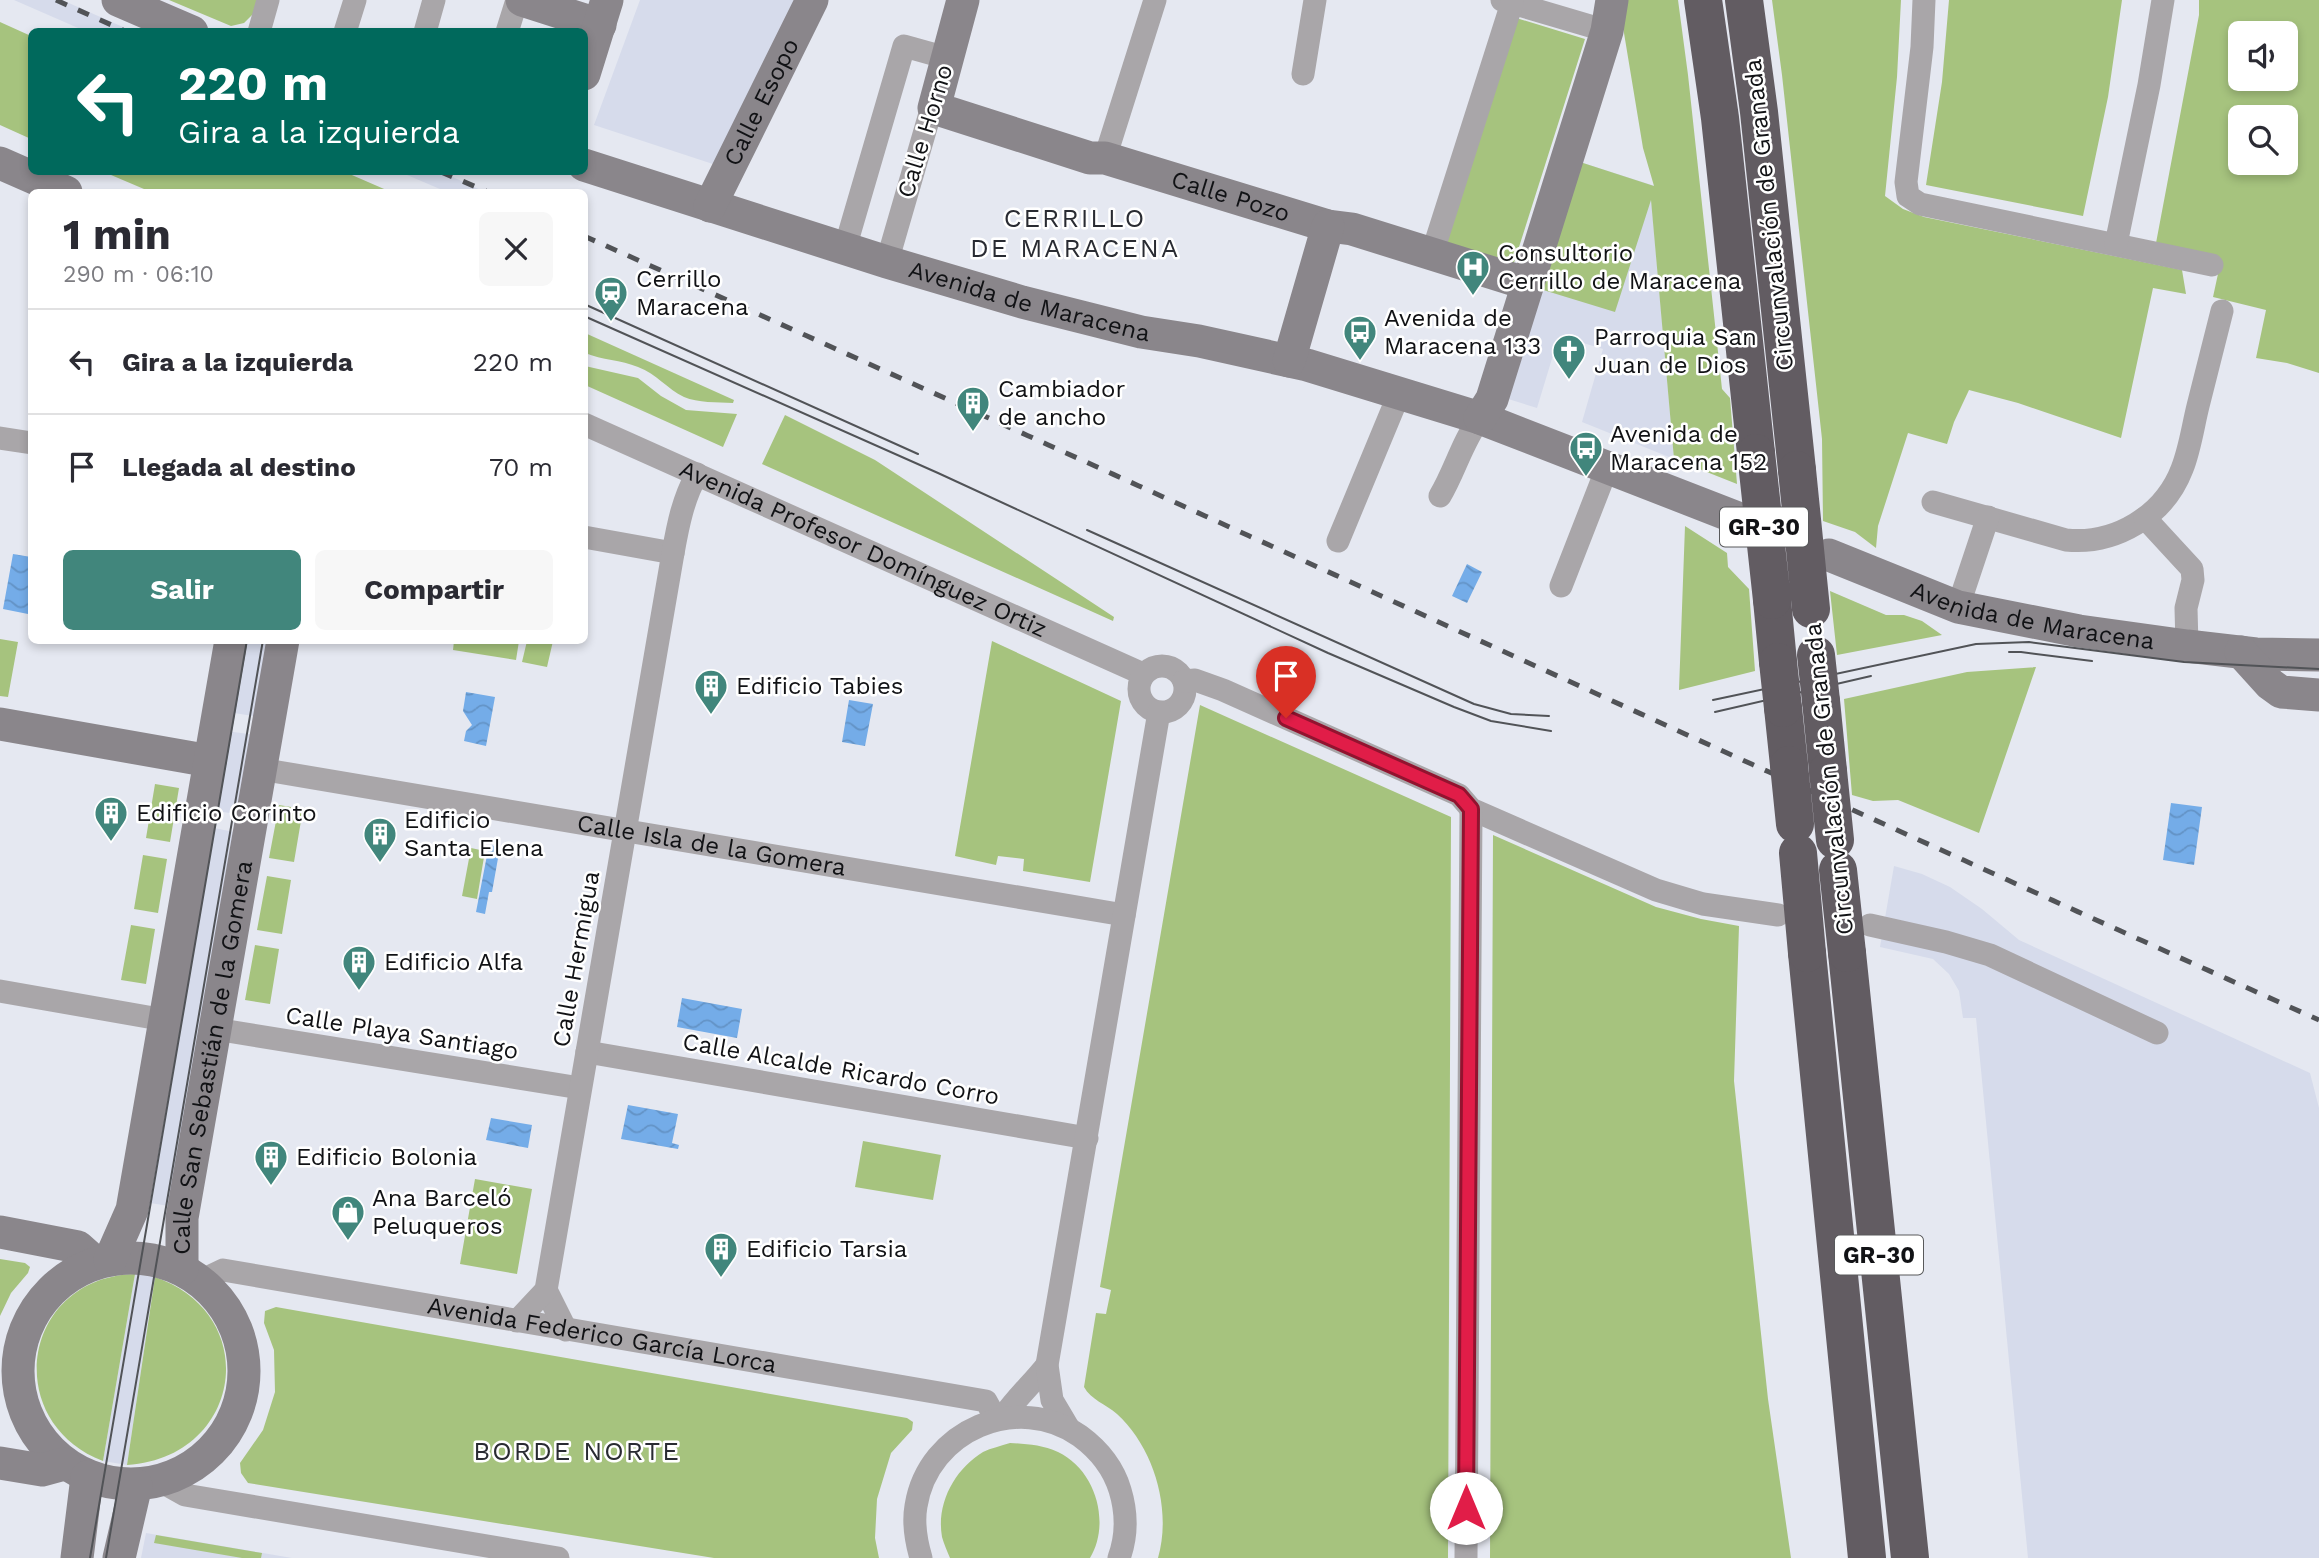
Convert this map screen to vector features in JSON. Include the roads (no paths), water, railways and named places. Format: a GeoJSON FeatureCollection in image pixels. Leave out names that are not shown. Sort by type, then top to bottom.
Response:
{"type":"FeatureCollection","features":[{"type":"Feature","properties":{"kind":"highway","name":"Circunvalación de Granada"},"geometry":{"type":"LineString","coordinates":[[1703,0],[1721,131],[1772,600],[1867,1558]]}},
{"type":"Feature","properties":{"kind":"highway","name":"Circunvalación de Granada"},"geometry":{"type":"LineString","coordinates":[[1744,0],[1759,112],[1836,855],[1858,939],[1910,1558]]}},
{"type":"Feature","properties":{"kind":"main road"},"geometry":{"type":"LineString","coordinates":[[118,0],[183,28]]}},
{"type":"Feature","properties":{"kind":"main road"},"geometry":{"type":"LineString","coordinates":[[519,0],[608,8],[588,63]]}},
{"type":"Feature","properties":{"kind":"main road","name":"Calle Esopo"},"geometry":{"type":"LineString","coordinates":[[710,206],[812,0]]}},
{"type":"Feature","properties":{"kind":"main road","name":"Calle Horno"},"geometry":{"type":"LineString","coordinates":[[933,108],[963,0]]}},
{"type":"Feature","properties":{"kind":"main road"},"geometry":{"type":"LineString","coordinates":[[1480,418],[1492,399],[1610,16]]}},
{"type":"Feature","properties":{"kind":"main road","name":"Calle Pozo"},"geometry":{"type":"LineString","coordinates":[[933,108],[1090,158],[1105,158],[1328,226],[1352,229],[1528,284]]}},
{"type":"Feature","properties":{"kind":"main road"},"geometry":{"type":"LineString","coordinates":[[0,163],[59,189]]}},
{"type":"Feature","properties":{"kind":"main road","name":"Avenida de Maracena"},"geometry":{"type":"LineString","coordinates":[[588,166],[1021,302],[1141,332],[1199,341],[1289,361],[1480,418],[1745,521]]}},
{"type":"Feature","properties":{"kind":"main road"},"geometry":{"type":"LineString","coordinates":[[1289,361],[1328,226]]}},
{"type":"Feature","properties":{"kind":"main road","name":"Avenida de Maracena"},"geometry":{"type":"LineString","coordinates":[[1829,555],[1958,607],[2079,631],[2187,646],[2241,652],[2319,655]]}},
{"type":"Feature","properties":{"kind":"main road"},"geometry":{"type":"LineString","coordinates":[[103,1262],[132,1210],[230,644]]}},
{"type":"Feature","properties":{"kind":"main road","name":"Calle San Sebastián de la Gomera"},"geometry":{"type":"LineString","coordinates":[[191,1275],[182,1218],[282,644]]}},
{"type":"Feature","properties":{"kind":"main road"},"geometry":{"type":"LineString","coordinates":[[2241,652],[2270,684],[2281,692],[2319,695]]}},
{"type":"Feature","properties":{"kind":"main road"},"geometry":{"type":"LineString","coordinates":[[0,724],[210,761]]}},
{"type":"Feature","properties":{"kind":"main road"},"geometry":{"type":"LineString","coordinates":[[0,1232],[78,1247],[103,1262]]}},
{"type":"Feature","properties":{"kind":"main road"},"geometry":{"type":"LineString","coordinates":[[0,1463],[42,1470],[76,1470],[118,1485],[148,1483],[195,1465],[222,1439],[239,1406],[245,1369],[237,1331],[221,1302],[191,1275],[165,1262],[140,1258],[103,1262],[68,1277],[52,1290],[33,1314],[21,1342],[18,1380],[25,1413],[41,1441],[76,1470],[77,1558]]}},
{"type":"Feature","properties":{"kind":"main road"},"geometry":{"type":"LineString","coordinates":[[119,1558],[148,1483]]}},
{"type":"Feature","properties":{"kind":"street"},"geometry":{"type":"LineString","coordinates":[[263,28],[268,0]]}},
{"type":"Feature","properties":{"kind":"street"},"geometry":{"type":"LineString","coordinates":[[346,28],[355,0]]}},
{"type":"Feature","properties":{"kind":"street"},"geometry":{"type":"LineString","coordinates":[[426,28],[434,0]]}},
{"type":"Feature","properties":{"kind":"street"},"geometry":{"type":"LineString","coordinates":[[508,28],[519,0]]}},
{"type":"Feature","properties":{"kind":"street"},"geometry":{"type":"LineString","coordinates":[[1105,158],[1155,0]]}},
{"type":"Feature","properties":{"kind":"street"},"geometry":{"type":"LineString","coordinates":[[1303,74],[1315,0]]}},
{"type":"Feature","properties":{"kind":"street"},"geometry":{"type":"LineString","coordinates":[[1924,0],[1922,47],[1906,182],[1908,196],[1920,204],[2212,265]]}},
{"type":"Feature","properties":{"kind":"street"},"geometry":{"type":"LineString","coordinates":[[2116,244],[2149,85],[2163,0]]}},
{"type":"Feature","properties":{"kind":"street"},"geometry":{"type":"LineString","coordinates":[[1432,254],[1507,2],[1610,16]]}},
{"type":"Feature","properties":{"kind":"street"},"geometry":{"type":"LineString","coordinates":[[845,248],[904,46],[947,58]]}},
{"type":"Feature","properties":{"kind":"street","name":"Calle Horno"},"geometry":{"type":"LineString","coordinates":[[887,262],[933,108]]}},
{"type":"Feature","properties":{"kind":"street"},"geometry":{"type":"LineString","coordinates":[[1933,502],[2066,540],[2085,542],[2125,530],[2145,518],[2166,499],[2182,470],[2222,311]]}},
{"type":"Feature","properties":{"kind":"street"},"geometry":{"type":"LineString","coordinates":[[1338,541],[1399,394]]}},
{"type":"Feature","properties":{"kind":"street"},"geometry":{"type":"LineString","coordinates":[[1440,496],[1468,434],[1480,418]]}},
{"type":"Feature","properties":{"kind":"street","name":"Avenida Profesor Domínguez Ortiz"},"geometry":{"type":"LineString","coordinates":[[588,426],[1143,674]]}},
{"type":"Feature","properties":{"kind":"street"},"geometry":{"type":"LineString","coordinates":[[0,438],[28,442]]}},
{"type":"Feature","properties":{"kind":"street"},"geometry":{"type":"LineString","coordinates":[[1560,586],[1607,468]]}},
{"type":"Feature","properties":{"kind":"street","name":"Calle Hermigua"},"geometry":{"type":"LineString","coordinates":[[546,1290],[673,553],[681,513],[697,474]]}},
{"type":"Feature","properties":{"kind":"street"},"geometry":{"type":"LineString","coordinates":[[1958,607],[1988,517]]}},
{"type":"Feature","properties":{"kind":"street"},"geometry":{"type":"LineString","coordinates":[[2145,518],[2192,569],[2193,580],[2186,608],[2187,646]]}},
{"type":"Feature","properties":{"kind":"street"},"geometry":{"type":"LineString","coordinates":[[588,538],[673,553]]}},
{"type":"Feature","properties":{"kind":"street"},"geometry":{"type":"LineString","coordinates":[[1155,666],[1169,666],[1181,674],[1184,681],[1184,696],[1175,709],[1159,712],[1142,701],[1139,688],[1143,674],[1155,666]]}},
{"type":"Feature","properties":{"kind":"street"},"geometry":{"type":"LineString","coordinates":[[1184,681],[1195,680],[1277,713],[1459,795],[1471,809],[1656,890],[1703,904],[1778,915]]}},
{"type":"Feature","properties":{"kind":"street"},"geometry":{"type":"LineString","coordinates":[[1068,1427],[1052,1400],[1047,1365],[1159,712]]}},
{"type":"Feature","properties":{"kind":"street","name":"Calle Isla de la Gomera"},"geometry":{"type":"LineString","coordinates":[[260,769],[1124,915]]}},
{"type":"Feature","properties":{"kind":"street"},"geometry":{"type":"LineString","coordinates":[[1465,1558],[1471,809]]}},
{"type":"Feature","properties":{"kind":"street"},"geometry":{"type":"LineString","coordinates":[[1858,939],[1946,942],[1990,955],[2157,1033]]}},
{"type":"Feature","properties":{"kind":"street"},"geometry":{"type":"LineString","coordinates":[[0,991],[165,1020]]}},
{"type":"Feature","properties":{"kind":"street","name":"Calle Playa Santiago"},"geometry":{"type":"LineString","coordinates":[[215,1029],[580,1088]]}},
{"type":"Feature","properties":{"kind":"street","name":"Calle Alcalde Ricardo Corro"},"geometry":{"type":"LineString","coordinates":[[587,1052],[1087,1138]]}},
{"type":"Feature","properties":{"kind":"street","name":"Avenida Federico García Lorca"},"geometry":{"type":"LineString","coordinates":[[191,1275],[223,1270],[986,1401],[1000,1418]]}},
{"type":"Feature","properties":{"kind":"street"},"geometry":{"type":"LineString","coordinates":[[517,1321],[546,1290],[566,1330]]}},
{"type":"Feature","properties":{"kind":"street"},"geometry":{"type":"LineString","coordinates":[[1000,1418],[1047,1365]]}},
{"type":"Feature","properties":{"kind":"street"},"geometry":{"type":"LineString","coordinates":[[922,1558],[915,1537],[916,1506],[926,1473],[946,1447],[969,1429],[1000,1418],[1027,1416],[1068,1427],[1095,1447],[1116,1475],[1125,1508],[1124,1544],[1119,1558]]}},
{"type":"Feature","properties":{"kind":"street"},"geometry":{"type":"LineString","coordinates":[[148,1483],[185,1495],[480,1552],[558,1558]]}},
{"type":"Feature","properties":{"kind":"water"},"geometry":{"type":"Polygon","coordinates":[[[13,554],[28,556],[28,614],[3,609],[13,554]]]}},
{"type":"Feature","properties":{"kind":"water"},"geometry":{"type":"Polygon","coordinates":[[[1467,564],[1482,572],[1467,603],[1452,596],[1467,564]]]}},
{"type":"Feature","properties":{"kind":"water"},"geometry":{"type":"Polygon","coordinates":[[[466,692],[495,697],[486,746],[464,741],[466,731],[472,725],[463,711],[466,692]]]}},
{"type":"Feature","properties":{"kind":"water"},"geometry":{"type":"Polygon","coordinates":[[[849,700],[873,704],[865,746],[842,742],[849,700]]]}},
{"type":"Feature","properties":{"kind":"water"},"geometry":{"type":"Polygon","coordinates":[[[2171,803],[2202,807],[2194,865],[2163,860],[2171,803]]]}},
{"type":"Feature","properties":{"kind":"water"},"geometry":{"type":"Polygon","coordinates":[[[489,845],[500,847],[485,914],[476,912],[489,845]]]}},
{"type":"Feature","properties":{"kind":"water"},"geometry":{"type":"Polygon","coordinates":[[[682,998],[742,1009],[737,1038],[677,1027],[682,998]]]}},
{"type":"Feature","properties":{"kind":"water"},"geometry":{"type":"Polygon","coordinates":[[[628,1105],[678,1114],[672,1143],[679,1145],[678,1149],[621,1139],[628,1105]]]}},
{"type":"Feature","properties":{"kind":"water"},"geometry":{"type":"Polygon","coordinates":[[[491,1118],[532,1125],[528,1148],[486,1140],[491,1118]]]}},
{"type":"Feature","properties":{"kind":"tram line"},"geometry":{"type":"LineString","coordinates":[[588,306],[918,454]]}},
{"type":"Feature","properties":{"kind":"tram line"},"geometry":{"type":"LineString","coordinates":[[588,318],[938,473],[1328,653],[1491,721],[1551,731]]}},
{"type":"Feature","properties":{"kind":"tram line"},"geometry":{"type":"LineString","coordinates":[[1087,530],[1474,704],[1511,714],[1549,716]]}},
{"type":"Feature","properties":{"kind":"tram line"},"geometry":{"type":"LineString","coordinates":[[1713,700],[1976,644],[2029,642],[2184,662],[2319,669]]}},
{"type":"Feature","properties":{"kind":"tram line"},"geometry":{"type":"LineString","coordinates":[[90,1558],[246,644]]}},
{"type":"Feature","properties":{"kind":"tram line"},"geometry":{"type":"LineString","coordinates":[[106,1558],[262,644]]}},
{"type":"Feature","properties":{"kind":"tram line"},"geometry":{"type":"LineString","coordinates":[[2009,652],[2092,661]]}},
{"type":"Feature","properties":{"kind":"tram line"},"geometry":{"type":"LineString","coordinates":[[1715,712],[1871,676]]}},
{"type":"Feature","properties":{"kind":"railway"},"geometry":{"type":"LineString","coordinates":[[56,0],[118,28]]}},
{"type":"Feature","properties":{"kind":"railway"},"geometry":{"type":"LineString","coordinates":[[448,175],[481,189]]}},
{"type":"Feature","properties":{"kind":"railway"},"geometry":{"type":"LineString","coordinates":[[588,238],[2319,1020]]}},
{"type":"Feature","properties":{"kind":"place","name":"Consultorio Cerrillo de Maracena"},"geometry":{"type":"Point","coordinates":[1473,297]}},
{"type":"Feature","properties":{"kind":"place","name":"Cerrillo Maracena"},"geometry":{"type":"Point","coordinates":[611,323]}},
{"type":"Feature","properties":{"kind":"place","name":"Avenida de Maracena 133"},"geometry":{"type":"Point","coordinates":[1360,362]}},
{"type":"Feature","properties":{"kind":"place","name":"Parroquia San Juan de Dios"},"geometry":{"type":"Point","coordinates":[1569,381]}},
{"type":"Feature","properties":{"kind":"place","name":"Cambiador de ancho"},"geometry":{"type":"Point","coordinates":[973,433]}},
{"type":"Feature","properties":{"kind":"place","name":"Avenida de Maracena 152"},"geometry":{"type":"Point","coordinates":[1586,478]}},
{"type":"Feature","properties":{"kind":"place","name":"Edificio Tabies"},"geometry":{"type":"Point","coordinates":[711,716]}},
{"type":"Feature","properties":{"kind":"place","name":"Edificio Corinto"},"geometry":{"type":"Point","coordinates":[111,843]}},
{"type":"Feature","properties":{"kind":"place","name":"Edificio Santa Elena"},"geometry":{"type":"Point","coordinates":[380,864]}},
{"type":"Feature","properties":{"kind":"place","name":"Edificio Alfa"},"geometry":{"type":"Point","coordinates":[359,992]}},
{"type":"Feature","properties":{"kind":"place","name":"Edificio Bolonia"},"geometry":{"type":"Point","coordinates":[271,1187]}},
{"type":"Feature","properties":{"kind":"place","name":"Ana Barceló Peluqueros"},"geometry":{"type":"Point","coordinates":[348,1242]}},
{"type":"Feature","properties":{"kind":"place","name":"Edificio Tarsia"},"geometry":{"type":"Point","coordinates":[721,1279]}},
{"type":"Feature","properties":{"kind":"district","name":"CERRILLO DE MARACENA"},"geometry":{"type":"Point","coordinates":[1075,233]}},
{"type":"Feature","properties":{"kind":"district","name":"BORDE NORTE"},"geometry":{"type":"Point","coordinates":[577,1451]}}]}
